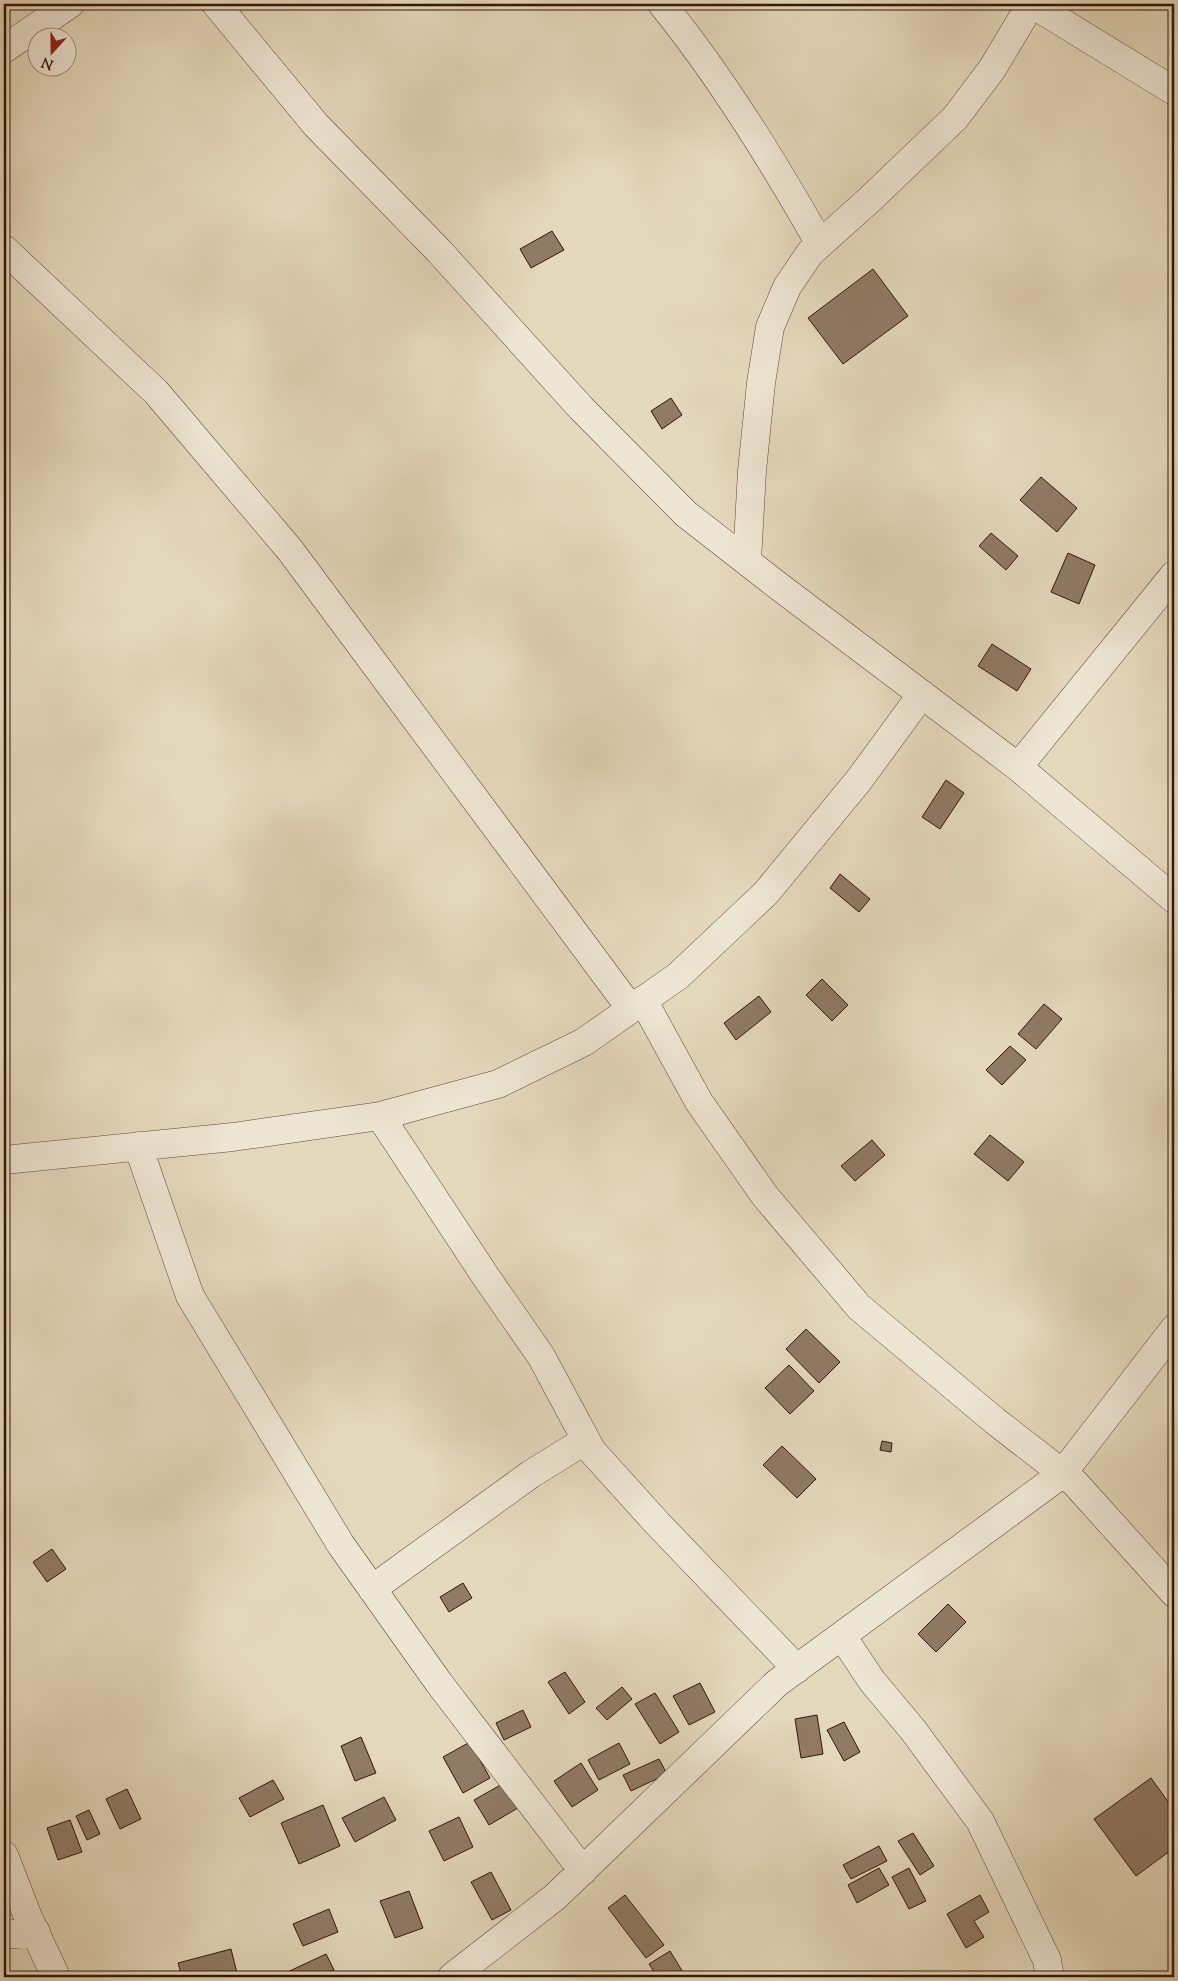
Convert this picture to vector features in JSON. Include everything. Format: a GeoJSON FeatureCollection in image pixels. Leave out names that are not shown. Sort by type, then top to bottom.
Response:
{"type":"FeatureCollection","features":[{"type":"Feature","properties":{"kind":"street"},"geometry":{"type":"LineString","coordinates":[[4,49],[70,4]]}},
{"type":"Feature","properties":{"kind":"street"},"geometry":{"type":"LineString","coordinates":[[216,4],[316,125],[439,251],[581,408],[686,514],[1018,768],[1174,899]]}},
{"type":"Feature","properties":{"kind":"street"},"geometry":{"type":"LineString","coordinates":[[662,4],[723,88],[772,162],[820,244]]}},
{"type":"Feature","properties":{"kind":"street"},"geometry":{"type":"LineString","coordinates":[[747,561],[752,471],[761,383],[770,327],[787,287],[810,253],[868,202],[955,118],[992,69],[1032,4],[1174,91]]}},
{"type":"Feature","properties":{"kind":"street"},"geometry":{"type":"LineString","coordinates":[[4,249],[156,392],[290,550],[637,1005],[699,1102],[765,1196],[859,1307],[995,1422],[1075,1483],[1174,1593]]}},
{"type":"Feature","properties":{"kind":"street"},"geometry":{"type":"LineString","coordinates":[[1018,768],[1174,575]]}},
{"type":"Feature","properties":{"kind":"street"},"geometry":{"type":"LineString","coordinates":[[4,1160],[233,1137],[380,1116],[498,1084],[584,1042],[678,976],[766,893],[859,780],[922,694]]}},
{"type":"Feature","properties":{"kind":"street"},"geometry":{"type":"LineString","coordinates":[[380,1116],[470,1253],[541,1356],[592,1451],[797,1669]]}},
{"type":"Feature","properties":{"kind":"street"},"geometry":{"type":"LineString","coordinates":[[138,1146],[190,1296],[341,1545],[438,1682],[583,1871]]}},
{"type":"Feature","properties":{"kind":"street"},"geometry":{"type":"LineString","coordinates":[[452,1977],[555,1897],[777,1683],[1062,1474],[1174,1329]]}},
{"type":"Feature","properties":{"kind":"street"},"geometry":{"type":"LineString","coordinates":[[372,1589],[531,1474],[586,1440]]}},
{"type":"Feature","properties":{"kind":"street"},"geometry":{"type":"LineString","coordinates":[[842,1636],[872,1681],[913,1730],[980,1821],[1047,1960],[1050,1977]]}},
{"type":"Feature","properties":{"kind":"street"},"geometry":{"type":"LineString","coordinates":[[4,1855],[56,1977]]}},
{"type":"Feature","properties":{"kind":"street"},"geometry":{"type":"LineString","coordinates":[[4,1935],[36,1932]]}},
{"type":"Feature","properties":{"kind":"building"},"geometry":{"type":"Polygon","coordinates":[[[552,231],[564,250],[531,268],[520,249],[552,231]]]}},
{"type":"Feature","properties":{"kind":"building"},"geometry":{"type":"Polygon","coordinates":[[[873,269],[908,316],[843,364],[808,318],[873,269]]]}},
{"type":"Feature","properties":{"kind":"building"},"geometry":{"type":"Polygon","coordinates":[[[671,398],[682,415],[662,429],[651,411],[671,398]]]}},
{"type":"Feature","properties":{"kind":"building"},"geometry":{"type":"Polygon","coordinates":[[[1041,477],[1077,508],[1057,532],[1020,500],[1041,477]]]}},
{"type":"Feature","properties":{"kind":"building"},"geometry":{"type":"Polygon","coordinates":[[[991,533],[1018,556],[1006,570],[979,546],[991,533]]]}},
{"type":"Feature","properties":{"kind":"building"},"geometry":{"type":"Polygon","coordinates":[[[1068,553],[1095,565],[1079,604],[1051,592],[1068,553]]]}},
{"type":"Feature","properties":{"kind":"building"},"geometry":{"type":"Polygon","coordinates":[[[992,644],[1031,669],[1017,691],[978,666],[992,644]]]}},
{"type":"Feature","properties":{"kind":"building"},"geometry":{"type":"Polygon","coordinates":[[[946,780],[964,793],[940,829],[922,817],[946,780]]]}},
{"type":"Feature","properties":{"kind":"building"},"geometry":{"type":"Polygon","coordinates":[[[840,874],[870,899],[859,912],[830,888],[840,874]]]}},
{"type":"Feature","properties":{"kind":"building"},"geometry":{"type":"Polygon","coordinates":[[[822,979],[848,1005],[832,1021],[806,995],[822,979]]]}},
{"type":"Feature","properties":{"kind":"building"},"geometry":{"type":"Polygon","coordinates":[[[759,996],[771,1012],[736,1040],[724,1023],[759,996]]]}},
{"type":"Feature","properties":{"kind":"building"},"geometry":{"type":"Polygon","coordinates":[[[1044,1004],[1062,1019],[1036,1049],[1018,1034],[1044,1004]]]}},
{"type":"Feature","properties":{"kind":"building"},"geometry":{"type":"Polygon","coordinates":[[[1010,1046],[1026,1060],[1002,1085],[986,1070],[1010,1046]]]}},
{"type":"Feature","properties":{"kind":"building"},"geometry":{"type":"Polygon","coordinates":[[[990,1135],[1024,1162],[1008,1181],[974,1154],[990,1135]]]}},
{"type":"Feature","properties":{"kind":"building"},"geometry":{"type":"Polygon","coordinates":[[[872,1140],[885,1155],[855,1181],[841,1166],[872,1140]]]}},
{"type":"Feature","properties":{"kind":"building"},"geometry":{"type":"Polygon","coordinates":[[[806,1329],[840,1362],[819,1383],[786,1349],[806,1329]]]}},
{"type":"Feature","properties":{"kind":"building"},"geometry":{"type":"Polygon","coordinates":[[[789,1365],[814,1391],[790,1414],[765,1388],[789,1365]]]}},
{"type":"Feature","properties":{"kind":"building"},"geometry":{"type":"Polygon","coordinates":[[[882,1441],[892,1443],[891,1452],[880,1450],[882,1441]]]}},
{"type":"Feature","properties":{"kind":"building"},"geometry":{"type":"Polygon","coordinates":[[[782,1446],[816,1479],[797,1498],[763,1465],[782,1446]]]}},
{"type":"Feature","properties":{"kind":"building"},"geometry":{"type":"Polygon","coordinates":[[[52,1549],[66,1569],[47,1582],[33,1562],[52,1549]]]}},
{"type":"Feature","properties":{"kind":"building"},"geometry":{"type":"Polygon","coordinates":[[[463,1583],[472,1598],[449,1612],[440,1597],[463,1583]]]}},
{"type":"Feature","properties":{"kind":"building"},"geometry":{"type":"Polygon","coordinates":[[[948,1604],[966,1622],[936,1652],[918,1634],[948,1604]]]}},
{"type":"Feature","properties":{"kind":"building"},"geometry":{"type":"Polygon","coordinates":[[[565,1672],[585,1702],[569,1714],[548,1682],[565,1672]]]}},
{"type":"Feature","properties":{"kind":"building"},"geometry":{"type":"Polygon","coordinates":[[[700,1683],[715,1712],[689,1725],[673,1696],[700,1683]]]}},
{"type":"Feature","properties":{"kind":"building"},"geometry":{"type":"Polygon","coordinates":[[[622,1687],[632,1699],[607,1720],[596,1708],[622,1687]]]}},
{"type":"Feature","properties":{"kind":"building"},"geometry":{"type":"Polygon","coordinates":[[[655,1693],[679,1732],[660,1744],[635,1704],[655,1693]]]}},
{"type":"Feature","properties":{"kind":"building"},"geometry":{"type":"Polygon","coordinates":[[[523,1710],[531,1727],[504,1740],[496,1723],[523,1710]]]}},
{"type":"Feature","properties":{"kind":"building"},"geometry":{"type":"Polygon","coordinates":[[[817,1715],[823,1754],[801,1758],[795,1719],[817,1715]]]}},
{"type":"Feature","properties":{"kind":"building"},"geometry":{"type":"Polygon","coordinates":[[[844,1722],[860,1752],[844,1761],[827,1730],[844,1722]]]}},
{"type":"Feature","properties":{"kind":"building"},"geometry":{"type":"Polygon","coordinates":[[[361,1737],[376,1773],[355,1781],[341,1746],[361,1737]]]}},
{"type":"Feature","properties":{"kind":"building"},"geometry":{"type":"Polygon","coordinates":[[[470,1742],[490,1778],[463,1793],[443,1757],[470,1742]]]}},
{"type":"Feature","properties":{"kind":"building"},"geometry":{"type":"Polygon","coordinates":[[[619,1743],[630,1764],[599,1780],[588,1760],[619,1743]]]}},
{"type":"Feature","properties":{"kind":"building"},"geometry":{"type":"Polygon","coordinates":[[[659,1759],[667,1774],[631,1791],[623,1775],[659,1759]]]}},
{"type":"Feature","properties":{"kind":"building"},"geometry":{"type":"Polygon","coordinates":[[[581,1763],[598,1790],[572,1807],[554,1781],[581,1763]]]}},
{"type":"Feature","properties":{"kind":"building"},"geometry":{"type":"Polygon","coordinates":[[[1151,1778],[1174,1810],[1174,1848],[1136,1876],[1094,1819],[1151,1778]]]}},
{"type":"Feature","properties":{"kind":"building"},"geometry":{"type":"Polygon","coordinates":[[[273,1780],[284,1799],[250,1817],[239,1798],[273,1780]]]}},
{"type":"Feature","properties":{"kind":"building"},"geometry":{"type":"Polygon","coordinates":[[[504,1783],[518,1808],[489,1825],[474,1800],[504,1783]]]}},
{"type":"Feature","properties":{"kind":"building"},"geometry":{"type":"Polygon","coordinates":[[[127,1789],[141,1819],[120,1829],[106,1799],[127,1789]]]}},
{"type":"Feature","properties":{"kind":"building"},"geometry":{"type":"Polygon","coordinates":[[[384,1797],[396,1820],[355,1842],[342,1818],[384,1797]]]}},
{"type":"Feature","properties":{"kind":"building"},"geometry":{"type":"Polygon","coordinates":[[[323,1805],[340,1846],[299,1864],[281,1823],[323,1805]]]}},
{"type":"Feature","properties":{"kind":"building"},"geometry":{"type":"Polygon","coordinates":[[[89,1810],[100,1834],[87,1840],[76,1816],[89,1810]]]}},
{"type":"Feature","properties":{"kind":"building"},"geometry":{"type":"Polygon","coordinates":[[[459,1817],[473,1847],[444,1861],[429,1831],[459,1817]]]}},
{"type":"Feature","properties":{"kind":"building"},"geometry":{"type":"Polygon","coordinates":[[[70,1820],[82,1852],[58,1860],[47,1828],[70,1820]]]}},
{"type":"Feature","properties":{"kind":"building"},"geometry":{"type":"Polygon","coordinates":[[[913,1833],[934,1866],[920,1875],[898,1841],[913,1833]]]}},
{"type":"Feature","properties":{"kind":"building"},"geometry":{"type":"Polygon","coordinates":[[[879,1846],[887,1861],[851,1879],[843,1865],[879,1846]]]}},
{"type":"Feature","properties":{"kind":"building"},"geometry":{"type":"Polygon","coordinates":[[[879,1868],[889,1885],[857,1903],[848,1885],[879,1868]]]}},
{"type":"Feature","properties":{"kind":"building"},"geometry":{"type":"Polygon","coordinates":[[[909,1868],[926,1901],[909,1909],[892,1877],[909,1868]]]}},
{"type":"Feature","properties":{"kind":"building"},"geometry":{"type":"Polygon","coordinates":[[[491,1872],[511,1910],[492,1920],[471,1882],[491,1872]]]}},
{"type":"Feature","properties":{"kind":"building"},"geometry":{"type":"Polygon","coordinates":[[[409,1891],[423,1928],[395,1938],[380,1901],[409,1891]]]}},
{"type":"Feature","properties":{"kind":"building"},"geometry":{"type":"Polygon","coordinates":[[[625,1895],[664,1945],[646,1958],[608,1908],[625,1895]]]}},
{"type":"Feature","properties":{"kind":"building"},"geometry":{"type":"Polygon","coordinates":[[[980,1895],[989,1912],[974,1921],[984,1937],[966,1948],[947,1914],[980,1895]]]}},
{"type":"Feature","properties":{"kind":"building"},"geometry":{"type":"Polygon","coordinates":[[[329,1909],[338,1932],[303,1946],[293,1924],[329,1909]]]}},
{"type":"Feature","properties":{"kind":"building"},"geometry":{"type":"Polygon","coordinates":[[[231,1949],[237,1973],[222,1977],[182,1977],[178,1963],[231,1949]]]}},
{"type":"Feature","properties":{"kind":"building"},"geometry":{"type":"Polygon","coordinates":[[[670,1951],[686,1977],[657,1977],[649,1964],[670,1951]]]}},
{"type":"Feature","properties":{"kind":"building"},"geometry":{"type":"Polygon","coordinates":[[[326,1954],[334,1970],[319,1977],[282,1977],[281,1975],[326,1954]]]}}]}
